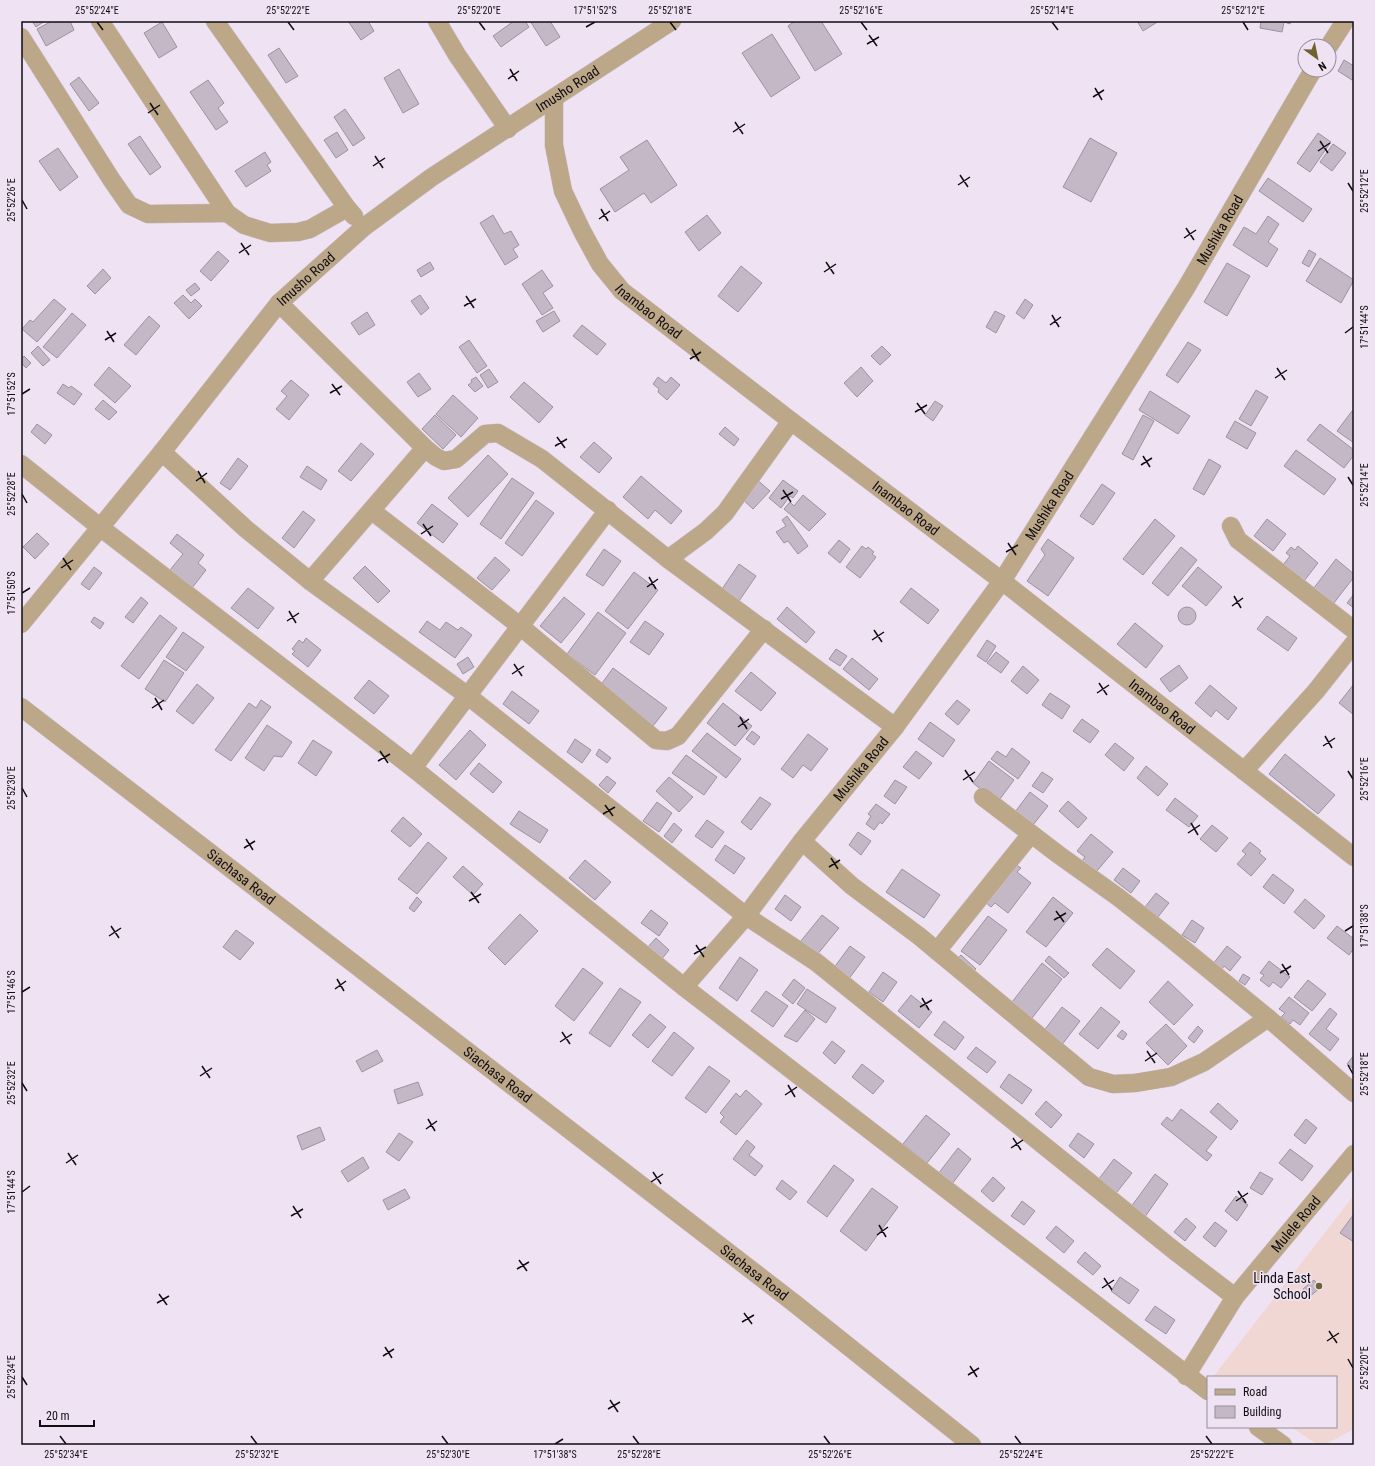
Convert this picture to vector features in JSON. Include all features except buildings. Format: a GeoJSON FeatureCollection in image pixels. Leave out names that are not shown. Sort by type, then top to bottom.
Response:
{"type":"FeatureCollection","features":[{"type":"Feature","properties":{"kind":"street"},"geometry":{"type":"LineString","coordinates":[[100,21],[228,213],[244,225],[270,233],[298,232],[310,229],[347,208]]}},
{"type":"Feature","properties":{"kind":"street"},"geometry":{"type":"LineString","coordinates":[[215,21],[347,208],[364,227]]}},
{"type":"Feature","properties":{"kind":"street"},"geometry":{"type":"LineString","coordinates":[[437,21],[457,55],[508,129]]}},
{"type":"Feature","properties":{"kind":"street","name":"Imusho Road"},"geometry":{"type":"LineString","coordinates":[[21,624],[101,528],[279,303],[364,227],[432,177],[672,21]]}},
{"type":"Feature","properties":{"kind":"street"},"geometry":{"type":"LineString","coordinates":[[1334,38],[1345,21]]}},
{"type":"Feature","properties":{"kind":"street"},"geometry":{"type":"LineString","coordinates":[[21,37],[129,205],[148,214],[228,213]]}},
{"type":"Feature","properties":{"kind":"street","name":"Mushika Road"},"geometry":{"type":"LineString","coordinates":[[684,987],[746,916],[802,842],[895,727],[1002,581],[1186,288],[1308,78]]}},
{"type":"Feature","properties":{"kind":"street","name":"Inambao Road"},"geometry":{"type":"LineString","coordinates":[[554,98],[554,145],[563,191],[600,264],[622,291],[1002,581],[1354,857]]}},
{"type":"Feature","properties":{"kind":"street"},"geometry":{"type":"LineString","coordinates":[[279,303],[425,448],[436,457],[444,461],[456,459],[485,434],[498,433],[542,459],[668,559],[895,727]]}},
{"type":"Feature","properties":{"kind":"street"},"geometry":{"type":"LineString","coordinates":[[668,559],[706,531],[725,513],[791,421]]}},
{"type":"Feature","properties":{"kind":"street"},"geometry":{"type":"LineString","coordinates":[[310,580],[425,448]]}},
{"type":"Feature","properties":{"kind":"street"},"geometry":{"type":"LineString","coordinates":[[162,452],[246,529],[310,580],[468,696],[746,916],[816,962],[1234,1297]]}},
{"type":"Feature","properties":{"kind":"street"},"geometry":{"type":"LineString","coordinates":[[21,464],[101,528],[413,768],[684,987],[1207,1391]]}},
{"type":"Feature","properties":{"kind":"street"},"geometry":{"type":"LineString","coordinates":[[372,510],[520,626],[656,740],[667,741],[678,736],[764,629]]}},
{"type":"Feature","properties":{"kind":"street"},"geometry":{"type":"LineString","coordinates":[[413,768],[608,510]]}},
{"type":"Feature","properties":{"kind":"street"},"geometry":{"type":"LineString","coordinates":[[1231,526],[1238,540],[1354,630]]}},
{"type":"Feature","properties":{"kind":"street"},"geometry":{"type":"LineString","coordinates":[[1244,771],[1316,691],[1354,643]]}},
{"type":"Feature","properties":{"kind":"street","name":"Siachasa Road"},"geometry":{"type":"LineString","coordinates":[[21,707],[794,1303],[972,1445]]}},
{"type":"Feature","properties":{"kind":"street"},"geometry":{"type":"LineString","coordinates":[[983,796],[1031,834],[1118,897],[1169,937],[1268,1018],[1354,1093]]}},
{"type":"Feature","properties":{"kind":"street"},"geometry":{"type":"LineString","coordinates":[[937,952],[1031,834]]}},
{"type":"Feature","properties":{"kind":"street"},"geometry":{"type":"LineString","coordinates":[[802,842],[852,886],[899,920],[1088,1077],[1113,1084],[1135,1083],[1171,1077],[1204,1062],[1268,1018]]}},
{"type":"Feature","properties":{"kind":"street","name":"Mulele Road"},"geometry":{"type":"LineString","coordinates":[[1186,1376],[1234,1297],[1354,1154]]}},
{"type":"Feature","properties":{"kind":"street"},"geometry":{"type":"LineString","coordinates":[[1259,1428],[1283,1445]]}},
{"type":"Feature","properties":{"kind":"shaded area","name":"Linda East School"},"geometry":{"type":"Polygon","coordinates":[[[1354,1195],[1354,1429],[1324,1445],[1318,1445],[1292,1428],[1337,1428],[1337,1376],[1214,1376],[1354,1195]]]}},
{"type":"Feature","properties":{"kind":"place","name":"Linda East School"},"geometry":{"type":"Point","coordinates":[1319,1286]}}]}
